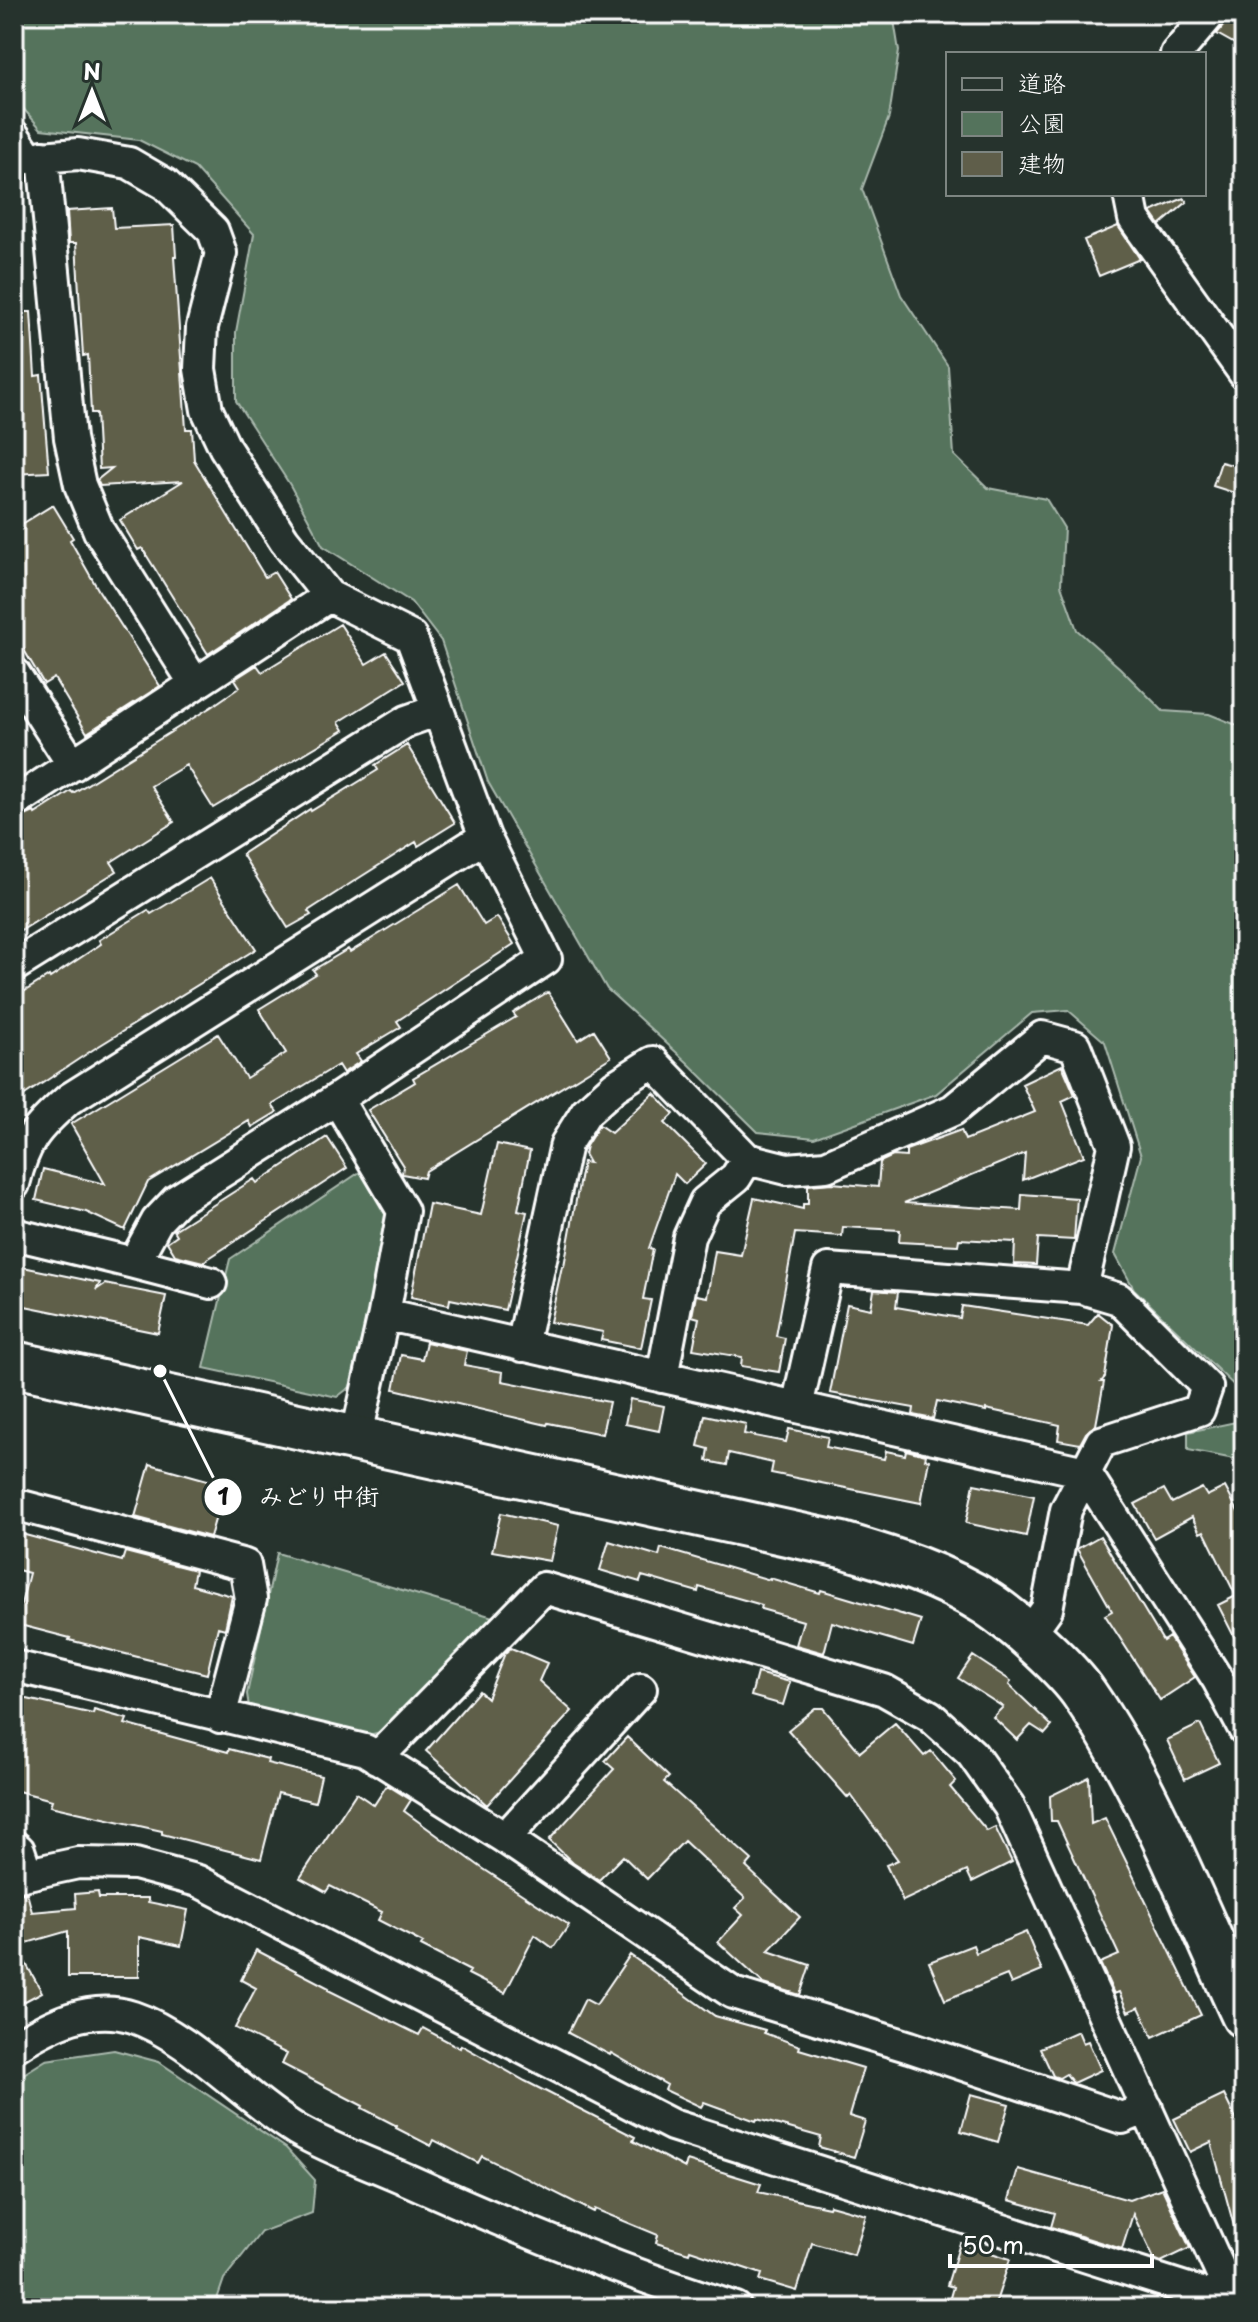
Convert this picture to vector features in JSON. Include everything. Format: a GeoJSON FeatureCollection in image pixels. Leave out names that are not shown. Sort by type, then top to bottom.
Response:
{"type":"FeatureCollection","features":[{"type":"Feature","properties":{"kind":"street"},"geometry":{"type":"LineString","coordinates":[[1178,52],[1210,14]]}},
{"type":"Feature","properties":{"kind":"street"},"geometry":{"type":"LineString","coordinates":[[14,136],[29,158],[78,154],[129,163],[165,184],[213,231],[221,253],[202,327],[200,369],[207,410],[225,448],[284,540],[329,596],[411,637],[485,837],[546,959],[337,1099],[177,1200],[157,1221],[134,1263]]}},
{"type":"Feature","properties":{"kind":"street"},"geometry":{"type":"LineString","coordinates":[[43,156],[70,438],[80,485],[99,531],[195,684]]}},
{"type":"Feature","properties":{"kind":"street"},"geometry":{"type":"LineString","coordinates":[[1129,196],[1134,219],[1244,373]]}},
{"type":"Feature","properties":{"kind":"street"},"geometry":{"type":"LineString","coordinates":[[14,803],[329,596]]}},
{"type":"Feature","properties":{"kind":"street"},"geometry":{"type":"LineString","coordinates":[[14,673],[73,765]]}},
{"type":"Feature","properties":{"kind":"street"},"geometry":{"type":"LineString","coordinates":[[14,966],[407,721],[438,710]]}},
{"type":"Feature","properties":{"kind":"street"},"geometry":{"type":"LineString","coordinates":[[14,1184],[21,1154],[27,1144],[41,1124],[69,1099],[485,837]]}},
{"type":"Feature","properties":{"kind":"street"},"geometry":{"type":"LineString","coordinates":[[522,1346],[566,1144],[586,1112],[615,1086],[653,1062],[747,1159],[787,1169],[826,1166],[953,1110],[1042,1037],[1075,1046],[1114,1146],[1082,1288]]}},
{"type":"Feature","properties":{"kind":"street"},"geometry":{"type":"LineString","coordinates":[[337,1099],[403,1211],[356,1439]]}},
{"type":"Feature","properties":{"kind":"street"},"geometry":{"type":"LineString","coordinates":[[662,1377],[689,1237],[705,1202],[736,1177],[747,1159]]}},
{"type":"Feature","properties":{"kind":"street"},"geometry":{"type":"LineString","coordinates":[[14,1234],[211,1283]]}},
{"type":"Feature","properties":{"kind":"street"},"geometry":{"type":"LineString","coordinates":[[797,1407],[828,1269],[1082,1288],[1119,1299],[1207,1387],[1199,1410],[1101,1442],[1066,1510],[1047,1609],[1027,1637]]}},
{"type":"Feature","properties":{"kind":"street"},"geometry":{"type":"LineString","coordinates":[[384,1314],[1085,1472],[1218,1680],[1244,1729]]}},
{"type":"Feature","properties":{"kind":"street"},"geometry":{"type":"LineString","coordinates":[[14,1364],[857,1549],[917,1567],[988,1604],[1052,1658],[1084,1692],[1131,1770],[1244,2015]]}},
{"type":"Feature","properties":{"kind":"street"},"geometry":{"type":"LineString","coordinates":[[14,1504],[245,1565],[251,1599],[220,1717]]}},
{"type":"Feature","properties":{"kind":"street"},"geometry":{"type":"LineString","coordinates":[[377,1758],[544,1588],[884,1690],[930,1716],[972,1754],[1009,1806],[1234,2299]]}},
{"type":"Feature","properties":{"kind":"street"},"geometry":{"type":"LineString","coordinates":[[14,1666],[365,1750],[505,1838],[733,1993],[910,2047],[1122,2118],[1147,2108]]}},
{"type":"Feature","properties":{"kind":"street"},"geometry":{"type":"LineString","coordinates":[[505,1838],[641,1689]]}},
{"type":"Feature","properties":{"kind":"street"},"geometry":{"type":"LineString","coordinates":[[14,1846],[19,1850],[20,1876],[78,1863],[135,1864],[198,1881],[672,2125],[1204,2294],[1234,2299]]}},
{"type":"Feature","properties":{"kind":"street"},"geometry":{"type":"LineString","coordinates":[[14,2047],[53,2023],[91,2013],[131,2016],[164,2032],[298,2130],[583,2254],[683,2292],[736,2308]]}},
{"type":"Feature","properties":{"kind":"green space"},"geometry":{"type":"Polygon","coordinates":[[[14,14],[893,14],[899,51],[889,117],[862,189],[901,295],[948,366],[954,455],[988,488],[1046,499],[1064,528],[1061,585],[1077,630],[1163,711],[1209,714],[1244,728],[1244,1461],[1188,1450],[1188,1432],[1236,1422],[1243,1394],[1134,1289],[1115,1254],[1141,1156],[1105,1042],[1068,1010],[1032,1013],[936,1094],[814,1138],[758,1132],[607,989],[488,782],[441,641],[411,602],[323,546],[290,485],[236,401],[236,332],[254,234],[195,168],[139,140],[41,129],[14,98],[14,14]]]}},
{"type":"Feature","properties":{"kind":"green space"},"geometry":{"type":"Polygon","coordinates":[[[366,1168],[391,1213],[350,1387],[337,1397],[204,1368],[230,1259],[366,1168]]]}},
{"type":"Feature","properties":{"kind":"green space"},"geometry":{"type":"Polygon","coordinates":[[[277,1553],[493,1617],[384,1731],[354,1739],[250,1714],[247,1694],[277,1553]]]}},
{"type":"Feature","properties":{"kind":"green space"},"geometry":{"type":"Polygon","coordinates":[[[114,2050],[159,2062],[286,2148],[315,2180],[312,2213],[261,2232],[224,2279],[214,2308],[14,2308],[14,2080],[46,2060],[114,2050]]]}},
{"type":"Feature","properties":{"kind":"building"},"geometry":{"type":"Polygon","coordinates":[[[1228,14],[1244,14],[1244,49],[1217,34],[1228,14]]]}},
{"type":"Feature","properties":{"kind":"building"},"geometry":{"type":"Polygon","coordinates":[[[1184,198],[1187,202],[1160,225],[1151,212],[1184,198]]]}},
{"type":"Feature","properties":{"kind":"building"},"geometry":{"type":"Polygon","coordinates":[[[112,208],[114,228],[174,225],[186,429],[192,429],[194,460],[265,577],[274,572],[291,599],[208,654],[142,548],[138,550],[120,520],[183,481],[100,486],[97,480],[112,468],[99,469],[96,413],[91,413],[88,355],[83,356],[76,243],[69,243],[67,211],[112,208]]]}},
{"type":"Feature","properties":{"kind":"building"},"geometry":{"type":"Polygon","coordinates":[[[1118,226],[1140,259],[1099,276],[1084,240],[1118,226]]]}},
{"type":"Feature","properties":{"kind":"building"},"geometry":{"type":"Polygon","coordinates":[[[14,312],[31,312],[35,376],[41,375],[49,472],[14,474],[14,312]]]}},
{"type":"Feature","properties":{"kind":"building"},"geometry":{"type":"Polygon","coordinates":[[[1221,462],[1244,468],[1244,496],[1213,486],[1221,462]]]}},
{"type":"Feature","properties":{"kind":"building"},"geometry":{"type":"Polygon","coordinates":[[[53,505],[99,591],[160,686],[87,733],[54,678],[44,684],[14,633],[14,529],[53,505]]]}},
{"type":"Feature","properties":{"kind":"building"},"geometry":{"type":"Polygon","coordinates":[[[340,624],[366,664],[386,652],[405,681],[339,722],[344,730],[213,808],[186,765],[151,786],[174,822],[111,862],[117,871],[14,935],[14,821],[35,814],[71,791],[73,793],[211,707],[240,687],[235,679],[257,665],[262,672],[340,624]]]}},
{"type":"Feature","properties":{"kind":"building"},"geometry":{"type":"Polygon","coordinates":[[[407,745],[455,823],[418,846],[416,842],[308,911],[311,915],[288,928],[242,854],[310,809],[378,770],[375,765],[407,745]]]}},
{"type":"Feature","properties":{"kind":"building"},"geometry":{"type":"Polygon","coordinates":[[[210,878],[256,949],[14,1102],[14,998],[50,978],[101,944],[99,940],[148,910],[151,914],[210,878]]]}},
{"type":"Feature","properties":{"kind":"building"},"geometry":{"type":"Polygon","coordinates":[[[459,885],[484,925],[497,917],[514,944],[397,1021],[401,1027],[356,1054],[361,1061],[343,1073],[338,1065],[272,1105],[277,1112],[252,1127],[249,1121],[148,1182],[125,1230],[86,1212],[36,1200],[43,1169],[105,1184],[71,1124],[218,1034],[246,1078],[286,1053],[259,1009],[316,974],[313,970],[348,949],[350,952],[459,885]]]}},
{"type":"Feature","properties":{"kind":"building"},"geometry":{"type":"Polygon","coordinates":[[[548,992],[578,1040],[594,1030],[611,1057],[426,1171],[424,1178],[402,1174],[403,1166],[368,1110],[415,1082],[413,1078],[516,1017],[513,1013],[548,992]]]}},
{"type":"Feature","properties":{"kind":"building"},"geometry":{"type":"Polygon","coordinates":[[[1062,1065],[1075,1095],[1062,1101],[1084,1156],[1023,1180],[1025,1153],[904,1203],[1021,1210],[1022,1194],[1077,1198],[1074,1240],[1038,1238],[1036,1265],[1014,1264],[1015,1242],[959,1239],[958,1245],[899,1242],[900,1230],[843,1227],[842,1236],[795,1233],[776,1336],[785,1338],[779,1372],[741,1366],[742,1357],[693,1349],[699,1318],[692,1316],[696,1295],[707,1297],[715,1251],[741,1255],[754,1198],[803,1209],[803,1204],[808,1204],[808,1185],[832,1183],[878,1187],[880,1162],[893,1156],[906,1157],[906,1150],[961,1130],[965,1140],[1035,1112],[1022,1084],[1062,1065]]]}},
{"type":"Feature","properties":{"kind":"building"},"geometry":{"type":"Polygon","coordinates":[[[654,1093],[674,1114],[665,1123],[706,1164],[685,1184],[675,1174],[649,1248],[653,1249],[643,1299],[651,1300],[641,1348],[601,1340],[603,1332],[550,1322],[583,1162],[589,1163],[584,1154],[586,1146],[599,1125],[611,1133],[654,1093]]]}},
{"type":"Feature","properties":{"kind":"building"},"geometry":{"type":"Polygon","coordinates":[[[327,1137],[347,1168],[203,1262],[175,1255],[167,1242],[177,1235],[174,1230],[254,1179],[257,1183],[327,1137]]]}},
{"type":"Feature","properties":{"kind":"building"},"geometry":{"type":"Polygon","coordinates":[[[497,1144],[530,1151],[518,1210],[527,1212],[505,1310],[450,1299],[449,1305],[411,1297],[429,1204],[481,1215],[497,1144]]]}},
{"type":"Feature","properties":{"kind":"building"},"geometry":{"type":"Polygon","coordinates":[[[23,1267],[100,1283],[96,1290],[105,1284],[166,1296],[158,1333],[15,1304],[23,1267]]]}},
{"type":"Feature","properties":{"kind":"building"},"geometry":{"type":"Polygon","coordinates":[[[874,1290],[898,1292],[896,1307],[960,1318],[962,1306],[1088,1325],[1098,1313],[1113,1325],[1096,1425],[1086,1433],[1080,1444],[1058,1440],[1060,1425],[986,1409],[937,1401],[933,1419],[913,1415],[914,1408],[830,1393],[847,1304],[871,1309],[874,1290]]]}},
{"type":"Feature","properties":{"kind":"building"},"geometry":{"type":"Polygon","coordinates":[[[426,1342],[467,1351],[464,1365],[503,1372],[502,1381],[609,1402],[602,1434],[547,1425],[394,1389],[401,1355],[422,1359],[426,1342]]]}},
{"type":"Feature","properties":{"kind":"building"},"geometry":{"type":"Polygon","coordinates":[[[630,1399],[664,1406],[659,1431],[625,1424],[630,1399]]]}},
{"type":"Feature","properties":{"kind":"building"},"geometry":{"type":"Polygon","coordinates":[[[705,1415],[746,1424],[744,1434],[786,1442],[789,1429],[828,1437],[826,1447],[884,1459],[886,1451],[905,1455],[906,1450],[926,1455],[925,1459],[929,1460],[921,1503],[771,1473],[773,1463],[729,1453],[727,1465],[707,1461],[709,1449],[698,1446],[705,1415]]]}},
{"type":"Feature","properties":{"kind":"building"},"geometry":{"type":"Polygon","coordinates":[[[150,1464],[225,1485],[210,1537],[135,1517],[150,1464]]]}},
{"type":"Feature","properties":{"kind":"building"},"geometry":{"type":"Polygon","coordinates":[[[974,1484],[1034,1496],[1026,1536],[966,1523],[974,1484]]]}},
{"type":"Feature","properties":{"kind":"building"},"geometry":{"type":"Polygon","coordinates":[[[1225,1487],[1244,1523],[1244,1656],[1218,1605],[1236,1596],[1204,1531],[1200,1533],[1192,1517],[1154,1538],[1135,1504],[1164,1489],[1172,1503],[1202,1488],[1207,1496],[1225,1487]]]}},
{"type":"Feature","properties":{"kind":"building"},"geometry":{"type":"Polygon","coordinates":[[[501,1513],[558,1526],[550,1561],[492,1551],[501,1513]]]}},
{"type":"Feature","properties":{"kind":"building"},"geometry":{"type":"Polygon","coordinates":[[[14,1532],[122,1561],[125,1552],[195,1570],[192,1585],[232,1596],[225,1629],[218,1627],[207,1674],[16,1624],[29,1573],[14,1569],[14,1532]]]}},
{"type":"Feature","properties":{"kind":"building"},"geometry":{"type":"Polygon","coordinates":[[[1100,1536],[1163,1641],[1169,1637],[1195,1677],[1160,1700],[1105,1615],[1112,1611],[1077,1549],[1100,1536]]]}},
{"type":"Feature","properties":{"kind":"building"},"geometry":{"type":"Polygon","coordinates":[[[609,1541],[659,1556],[661,1548],[921,1620],[913,1646],[832,1622],[824,1653],[796,1645],[803,1621],[761,1609],[762,1605],[699,1587],[698,1592],[642,1576],[640,1582],[600,1570],[609,1541]]]}},
{"type":"Feature","properties":{"kind":"building"},"geometry":{"type":"Polygon","coordinates":[[[511,1648],[547,1663],[539,1681],[572,1711],[487,1805],[426,1751],[479,1691],[487,1698],[505,1653],[511,1648]]]}},
{"type":"Feature","properties":{"kind":"building"},"geometry":{"type":"Polygon","coordinates":[[[973,1656],[1011,1681],[1009,1685],[1052,1726],[1045,1734],[1031,1725],[1017,1740],[993,1717],[1003,1707],[958,1678],[973,1656]]]}},
{"type":"Feature","properties":{"kind":"building"},"geometry":{"type":"Polygon","coordinates":[[[757,1673],[790,1682],[783,1705],[751,1696],[757,1673]]]}},
{"type":"Feature","properties":{"kind":"building"},"geometry":{"type":"Polygon","coordinates":[[[14,1696],[93,1714],[94,1710],[127,1719],[125,1724],[228,1752],[229,1749],[268,1759],[267,1763],[321,1776],[315,1802],[278,1793],[261,1859],[162,1834],[162,1831],[50,1806],[52,1800],[14,1790],[14,1696]]]}},
{"type":"Feature","properties":{"kind":"building"},"geometry":{"type":"Polygon","coordinates":[[[815,1708],[823,1708],[860,1752],[895,1723],[924,1756],[931,1751],[956,1781],[950,1787],[987,1831],[995,1827],[1012,1862],[972,1882],[967,1871],[903,1901],[886,1865],[898,1860],[851,1795],[848,1798],[788,1730],[815,1708]]]}},
{"type":"Feature","properties":{"kind":"building"},"geometry":{"type":"Polygon","coordinates":[[[1200,1724],[1219,1763],[1185,1779],[1167,1740],[1200,1724]]]}},
{"type":"Feature","properties":{"kind":"building"},"geometry":{"type":"Polygon","coordinates":[[[627,1737],[669,1777],[664,1782],[752,1860],[746,1867],[800,1917],[768,1951],[810,1965],[800,1995],[764,1984],[718,1942],[743,1915],[735,1908],[745,1898],[684,1841],[647,1879],[623,1856],[599,1880],[573,1863],[549,1840],[614,1769],[605,1761],[627,1737]]]}},
{"type":"Feature","properties":{"kind":"building"},"geometry":{"type":"Polygon","coordinates":[[[1089,1777],[1091,1824],[1105,1818],[1201,2015],[1153,2037],[1139,2007],[1128,2012],[1119,1992],[1114,1994],[1100,1963],[1119,1955],[1057,1821],[1051,1821],[1050,1796],[1089,1777]]]}},
{"type":"Feature","properties":{"kind":"building"},"geometry":{"type":"Polygon","coordinates":[[[387,1785],[411,1800],[404,1811],[482,1868],[569,1925],[553,1948],[535,1935],[505,1993],[421,1946],[423,1943],[378,1920],[382,1912],[330,1886],[326,1892],[300,1878],[356,1793],[374,1805],[387,1785]]]}},
{"type":"Feature","properties":{"kind":"building"},"geometry":{"type":"Polygon","coordinates":[[[98,1892],[99,1898],[148,1898],[148,1902],[188,1910],[181,1946],[139,1937],[139,1977],[68,1977],[68,1931],[16,1946],[42,1992],[14,2007],[14,1894],[27,1893],[32,1912],[76,1908],[75,1894],[98,1892]]]}},
{"type":"Feature","properties":{"kind":"building"},"geometry":{"type":"Polygon","coordinates":[[[1026,1932],[1042,1971],[1011,1984],[1007,1975],[945,2000],[929,1962],[973,1945],[976,1953],[1026,1932]]]}},
{"type":"Feature","properties":{"kind":"building"},"geometry":{"type":"Polygon","coordinates":[[[256,1950],[419,2035],[423,2028],[460,2048],[461,2045],[635,2137],[633,2141],[685,2168],[687,2161],[761,2184],[758,2192],[866,2215],[854,2255],[812,2243],[797,2291],[760,2280],[762,2274],[690,2250],[689,2253],[656,2243],[658,2235],[595,2209],[594,2212],[482,2156],[478,2163],[434,2140],[431,2146],[282,2064],[287,2054],[235,2028],[256,1988],[241,1980],[256,1950]]]}},
{"type":"Feature","properties":{"kind":"building"},"geometry":{"type":"Polygon","coordinates":[[[630,1955],[715,2016],[765,2030],[764,2033],[800,2046],[799,2049],[863,2068],[849,2116],[865,2121],[854,2157],[819,2147],[821,2137],[756,2121],[704,2102],[701,2107],[665,2090],[667,2085],[611,2053],[568,2033],[585,1999],[596,2005],[630,1955]]]}},
{"type":"Feature","properties":{"kind":"building"},"geometry":{"type":"Polygon","coordinates":[[[1078,2031],[1083,2043],[1088,2041],[1101,2070],[1073,2083],[1066,2074],[1059,2078],[1053,2076],[1040,2048],[1078,2031]]]}},
{"type":"Feature","properties":{"kind":"building"},"geometry":{"type":"Polygon","coordinates":[[[971,2094],[1009,2104],[998,2142],[961,2131],[971,2094]]]}},
{"type":"Feature","properties":{"kind":"building"},"geometry":{"type":"Polygon","coordinates":[[[1224,2095],[1244,2136],[1244,2236],[1237,2237],[1211,2142],[1190,2152],[1174,2119],[1224,2095]]]}},
{"type":"Feature","properties":{"kind":"building"},"geometry":{"type":"Polygon","coordinates":[[[1018,2169],[1129,2200],[1162,2188],[1190,2248],[1161,2262],[1154,2259],[1133,2214],[1122,2249],[1051,2227],[1055,2213],[1009,2200],[1018,2169]]]}},
{"type":"Feature","properties":{"kind":"building"},"geometry":{"type":"Polygon","coordinates":[[[960,2243],[1010,2259],[994,2308],[947,2308],[953,2287],[947,2285],[960,2243]]]}},
{"type":"Feature","properties":{"kind":"place","name":"みどり中街"},"geometry":{"type":"Point","coordinates":[160,1371]}}]}
